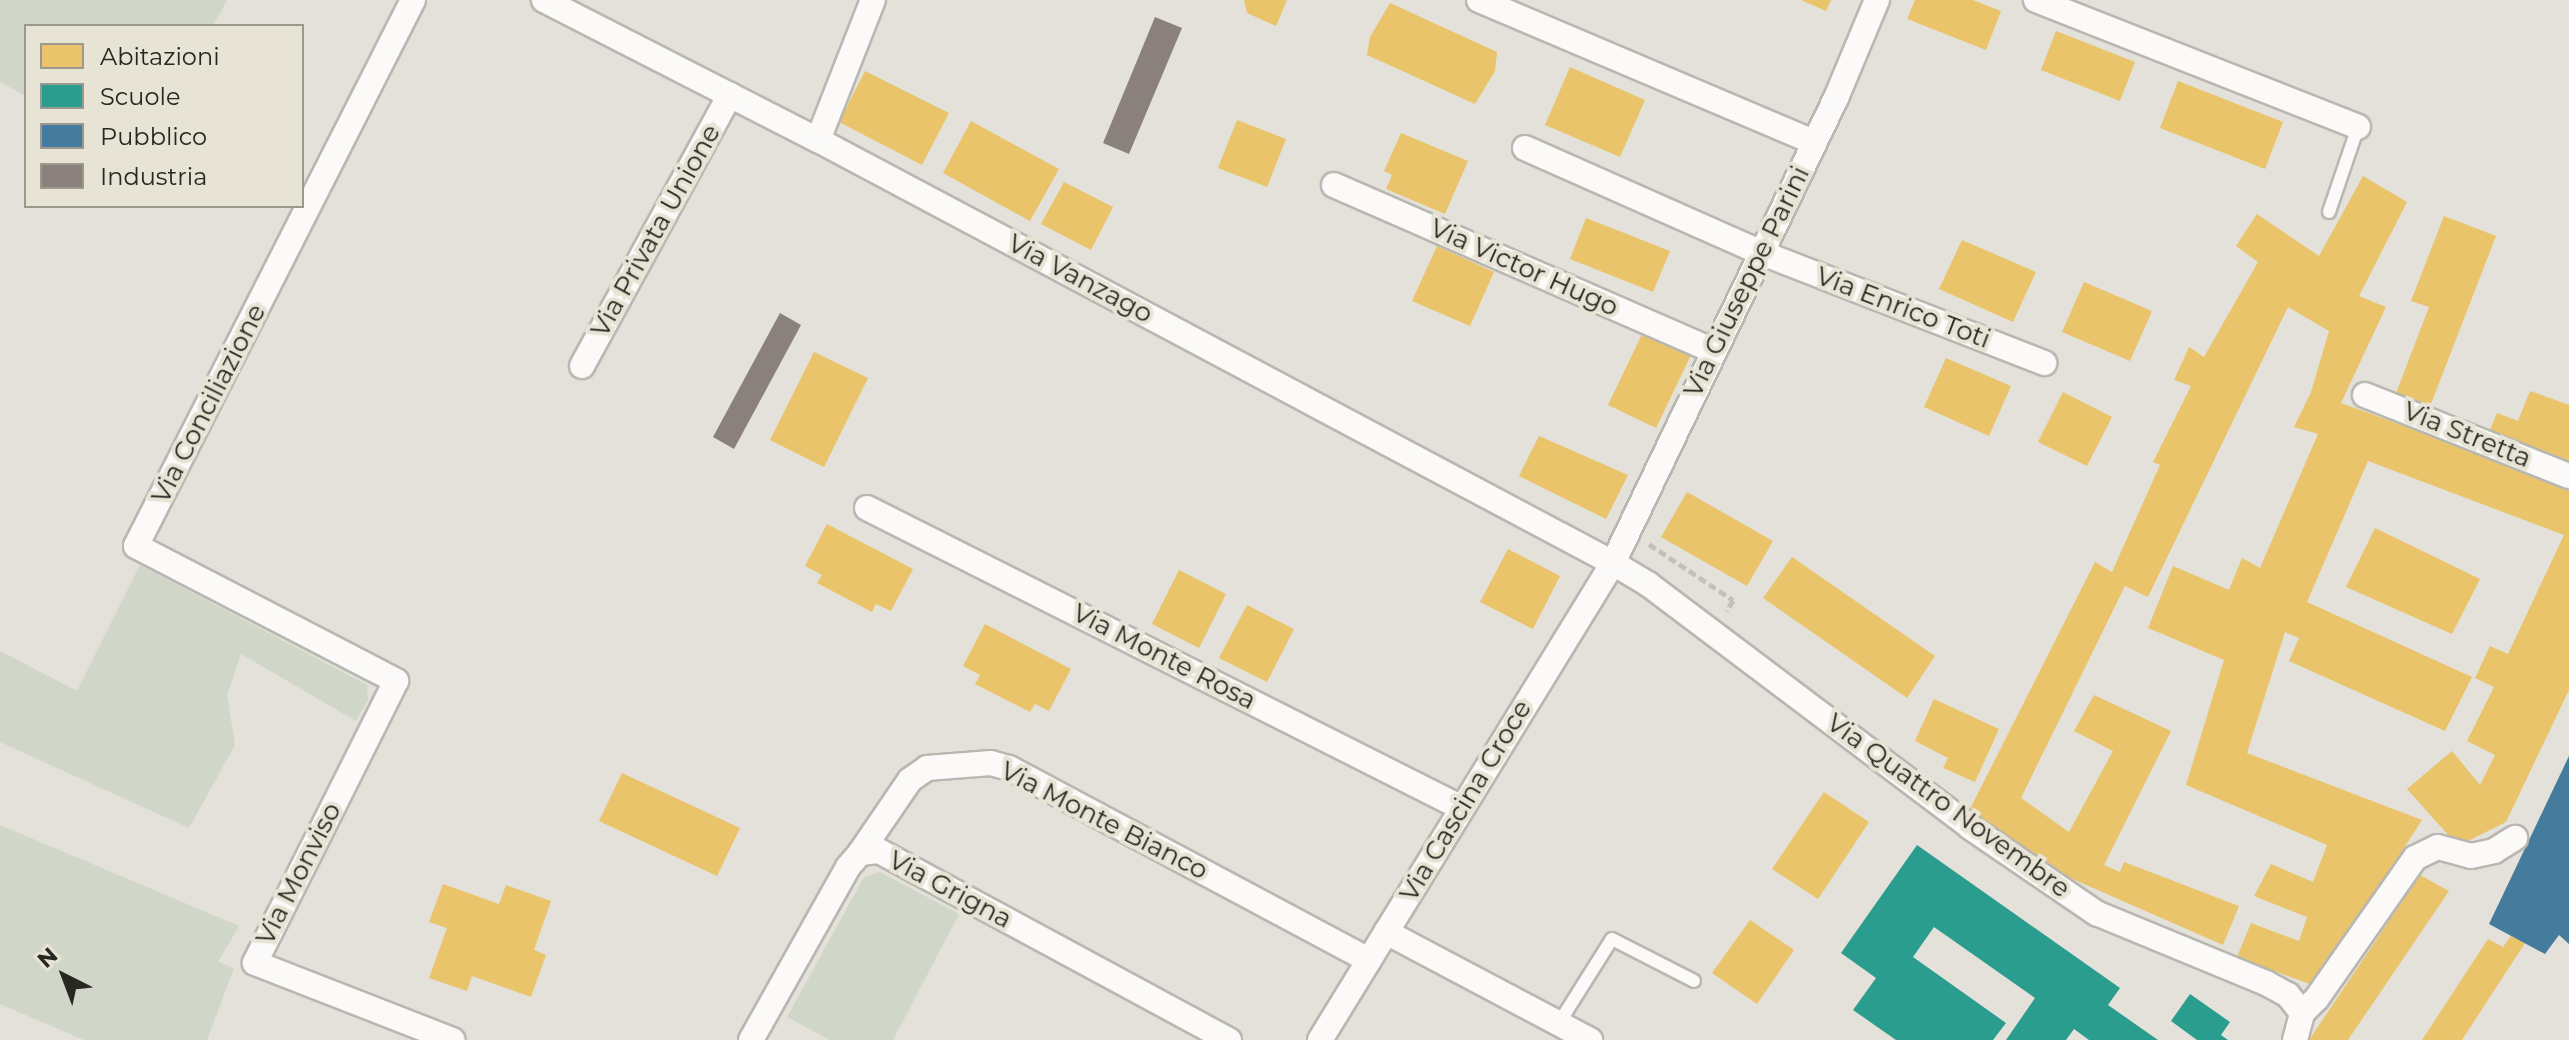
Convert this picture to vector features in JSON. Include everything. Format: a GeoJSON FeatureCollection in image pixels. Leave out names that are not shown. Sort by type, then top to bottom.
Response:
{"type":"FeatureCollection","features":[{"type":"Feature","properties":{"kind":"street","name":"Via Conciliazione"},"geometry":{"type":"LineString","coordinates":[[396,681],[136,546],[413,0]]}},
{"type":"Feature","properties":{"kind":"street","name":"Via Vanzago"},"geometry":{"type":"LineString","coordinates":[[544,0],[818,140],[1613,563]]}},
{"type":"Feature","properties":{"kind":"street"},"geometry":{"type":"LineString","coordinates":[[818,140],[873,0]]}},
{"type":"Feature","properties":{"kind":"street"},"geometry":{"type":"LineString","coordinates":[[1479,0],[1814,142]]}},
{"type":"Feature","properties":{"kind":"street","name":"Via Giuseppe Parini"},"geometry":{"type":"LineString","coordinates":[[1613,563],[1762,253],[1877,0]]}},
{"type":"Feature","properties":{"kind":"street"},"geometry":{"type":"LineString","coordinates":[[2036,0],[2358,127]]}},
{"type":"Feature","properties":{"kind":"street","name":"Via Privata Unione"},"geometry":{"type":"LineString","coordinates":[[582,366],[730,95]]}},
{"type":"Feature","properties":{"kind":"street","name":"Via Enrico Toti"},"geometry":{"type":"LineString","coordinates":[[1525,148],[1762,253],[2044,363]]}},
{"type":"Feature","properties":{"kind":"street","name":"Via Victor Hugo"},"geometry":{"type":"LineString","coordinates":[[1334,185],[1714,351]]}},
{"type":"Feature","properties":{"kind":"street","name":"Via Stretta"},"geometry":{"type":"LineString","coordinates":[[2365,395],[2569,476]]}},
{"type":"Feature","properties":{"kind":"street","name":"Via Monte Rosa"},"geometry":{"type":"LineString","coordinates":[[867,508],[1460,807]]}},
{"type":"Feature","properties":{"kind":"street","name":"Via Cascina Croce"},"geometry":{"type":"LineString","coordinates":[[1320,1040],[1460,807],[1613,563]]}},
{"type":"Feature","properties":{"kind":"street","name":"Via Quattro Novembre"},"geometry":{"type":"LineString","coordinates":[[1613,563],[1648,584],[1970,827],[2096,913],[2266,983],[2288,995],[2302,1013]]}},
{"type":"Feature","properties":{"kind":"street","name":"Via Monviso"},"geometry":{"type":"LineString","coordinates":[[396,681],[255,963],[452,1040]]}},
{"type":"Feature","properties":{"kind":"street","name":"Via Monte Bianco"},"geometry":{"type":"LineString","coordinates":[[860,853],[910,780],[927,768],[991,763],[1009,768],[1369,960]]}},
{"type":"Feature","properties":{"kind":"street"},"geometry":{"type":"LineString","coordinates":[[2295,1040],[2302,1013],[2317,998],[2415,858],[2438,847],[2471,856],[2482,854],[2494,851],[2515,838]]}},
{"type":"Feature","properties":{"kind":"street","name":"Via Grigna"},"geometry":{"type":"LineString","coordinates":[[751,1040],[848,867],[860,853],[879,851],[1229,1040]]}},
{"type":"Feature","properties":{"kind":"street"},"geometry":{"type":"LineString","coordinates":[[1386,932],[1590,1040]]}},
{"type":"Feature","properties":{"kind":"lane"},"geometry":{"type":"LineString","coordinates":[[2329,212],[2358,127]]}},
{"type":"Feature","properties":{"kind":"lane"},"geometry":{"type":"LineString","coordinates":[[1559,1023],[1612,939],[1694,981]]}},
{"type":"Feature","properties":{"kind":"shaded area"},"geometry":{"type":"Polygon","coordinates":[[[0,0],[227,0],[214,24],[24,24],[24,95],[0,82],[0,0]]]}},
{"type":"Feature","properties":{"kind":"shaded area"},"geometry":{"type":"Polygon","coordinates":[[[140,565],[367,685],[368,700],[356,721],[241,654],[227,695],[235,745],[189,828],[0,742],[0,651],[77,691],[140,565]]]}},
{"type":"Feature","properties":{"kind":"shaded area"},"geometry":{"type":"Polygon","coordinates":[[[0,825],[239,926],[218,962],[234,968],[207,1040],[84,1040],[0,1004],[0,825]]]}},
{"type":"Feature","properties":{"kind":"shaded area"},"geometry":{"type":"Polygon","coordinates":[[[880,872],[959,914],[893,1040],[830,1040],[787,1017],[864,877],[880,872]]]}},
{"type":"Feature","properties":{"kind":"building: Abitazioni"},"geometry":{"type":"Polygon","coordinates":[[[1244,0],[1287,0],[1276,26],[1247,13],[1244,0]]]}},
{"type":"Feature","properties":{"kind":"building: Abitazioni"},"geometry":{"type":"Polygon","coordinates":[[[1801,0],[1831,0],[1826,11],[1801,0]]]}},
{"type":"Feature","properties":{"kind":"building: Abitazioni"},"geometry":{"type":"Polygon","coordinates":[[[1915,0],[1973,0],[2001,11],[1986,50],[1907,19],[1915,0]]]}},
{"type":"Feature","properties":{"kind":"building: Abitazioni"},"geometry":{"type":"Polygon","coordinates":[[[1390,3],[1497,52],[1495,71],[1475,104],[1367,55],[1370,37],[1390,3]]]}},
{"type":"Feature","properties":{"kind":"building: Abitazioni"},"geometry":{"type":"Polygon","coordinates":[[[2056,31],[2135,62],[2120,101],[2041,70],[2056,31]]]}},
{"type":"Feature","properties":{"kind":"building: Abitazioni"},"geometry":{"type":"Polygon","coordinates":[[[1570,67],[1645,100],[1620,157],[1545,125],[1570,67]]]}},
{"type":"Feature","properties":{"kind":"building: Abitazioni"},"geometry":{"type":"Polygon","coordinates":[[[865,71],[949,113],[922,165],[839,122],[865,71]]]}},
{"type":"Feature","properties":{"kind":"building: Abitazioni"},"geometry":{"type":"Polygon","coordinates":[[[2178,81],[2283,122],[2265,169],[2160,128],[2178,81]]]}},
{"type":"Feature","properties":{"kind":"building: Abitazioni"},"geometry":{"type":"Polygon","coordinates":[[[1237,120],[1286,139],[1267,187],[1218,168],[1237,120]]]}},
{"type":"Feature","properties":{"kind":"building: Abitazioni"},"geometry":{"type":"Polygon","coordinates":[[[971,121],[1059,169],[1030,221],[943,173],[971,121]]]}},
{"type":"Feature","properties":{"kind":"building: Abitazioni"},"geometry":{"type":"Polygon","coordinates":[[[1401,133],[1468,161],[1445,214],[1386,189],[1392,175],[1384,171],[1401,133]]]}},
{"type":"Feature","properties":{"kind":"building: Abitazioni"},"geometry":{"type":"Polygon","coordinates":[[[2363,176],[2407,202],[2359,296],[2386,307],[2341,403],[2569,486],[2569,690],[2506,822],[2458,846],[2407,789],[2452,751],[2480,785],[2495,755],[2467,741],[2494,687],[2475,678],[2490,646],[2508,654],[2564,535],[2368,461],[2307,602],[2472,677],[2445,731],[2289,661],[2299,638],[2285,632],[2247,753],[2422,820],[2315,986],[2237,957],[2251,923],[2299,941],[2307,917],[2254,896],[2271,864],[2313,882],[2327,845],[2186,785],[2224,660],[2148,628],[2173,566],[2229,590],[2242,558],[2260,568],[2318,434],[2294,427],[2311,392],[2329,331],[2288,307],[2148,597],[2125,586],[2021,798],[2069,832],[2113,751],[2074,731],[2094,695],[2171,731],[2104,865],[2120,872],[2124,862],[2239,906],[2223,945],[2043,866],[1968,813],[2095,562],[2112,572],[2160,465],[2153,462],[2191,386],[2174,380],[2189,347],[2204,357],[2258,262],[2236,246],[2257,214],[2319,256],[2363,176]]]}},
{"type":"Feature","properties":{"kind":"building: Abitazioni"},"geometry":{"type":"Polygon","coordinates":[[[1064,182],[1113,207],[1091,250],[1041,224],[1064,182]]]}},
{"type":"Feature","properties":{"kind":"building: Abitazioni"},"geometry":{"type":"Polygon","coordinates":[[[2444,216],[2496,236],[2429,409],[2395,396],[2429,307],[2411,301],[2444,216]]]}},
{"type":"Feature","properties":{"kind":"building: Abitazioni"},"geometry":{"type":"Polygon","coordinates":[[[1586,218],[1670,251],[1653,292],[1570,259],[1586,218]]]}},
{"type":"Feature","properties":{"kind":"building: Abitazioni"},"geometry":{"type":"Polygon","coordinates":[[[1962,240],[2036,272],[2013,322],[1939,289],[1962,240]]]}},
{"type":"Feature","properties":{"kind":"building: Abitazioni"},"geometry":{"type":"Polygon","coordinates":[[[1437,246],[1494,272],[1470,326],[1412,301],[1437,246]]]}},
{"type":"Feature","properties":{"kind":"building: Abitazioni"},"geometry":{"type":"Polygon","coordinates":[[[2084,282],[2152,311],[2130,361],[2062,332],[2084,282]]]}},
{"type":"Feature","properties":{"kind":"building: Abitazioni"},"geometry":{"type":"Polygon","coordinates":[[[1644,330],[1692,353],[1656,428],[1608,405],[1644,330]]]}},
{"type":"Feature","properties":{"kind":"building: Abitazioni"},"geometry":{"type":"Polygon","coordinates":[[[814,352],[868,378],[824,467],[770,440],[814,352]]]}},
{"type":"Feature","properties":{"kind":"building: Abitazioni"},"geometry":{"type":"Polygon","coordinates":[[[1946,358],[2011,386],[1989,436],[1924,407],[1946,358]]]}},
{"type":"Feature","properties":{"kind":"building: Abitazioni"},"geometry":{"type":"Polygon","coordinates":[[[2530,391],[2569,405],[2569,468],[2487,437],[2497,413],[2518,421],[2530,391]]]}},
{"type":"Feature","properties":{"kind":"building: Abitazioni"},"geometry":{"type":"Polygon","coordinates":[[[2063,392],[2112,417],[2087,466],[2038,442],[2063,392]]]}},
{"type":"Feature","properties":{"kind":"building: Abitazioni"},"geometry":{"type":"Polygon","coordinates":[[[1539,436],[1628,475],[1606,519],[1519,476],[1539,436]]]}},
{"type":"Feature","properties":{"kind":"building: Abitazioni"},"geometry":{"type":"Polygon","coordinates":[[[1687,492],[1773,541],[1747,586],[1661,537],[1687,492]]]}},
{"type":"Feature","properties":{"kind":"building: Abitazioni"},"geometry":{"type":"Polygon","coordinates":[[[827,524],[913,569],[891,611],[876,604],[872,612],[817,583],[822,575],[805,566],[827,524]]]}},
{"type":"Feature","properties":{"kind":"building: Abitazioni"},"geometry":{"type":"Polygon","coordinates":[[[2375,528],[2480,579],[2452,634],[2346,587],[2375,528]]]}},
{"type":"Feature","properties":{"kind":"building: Abitazioni"},"geometry":{"type":"Polygon","coordinates":[[[1508,549],[1560,576],[1533,629],[1480,602],[1508,549]]]}},
{"type":"Feature","properties":{"kind":"building: Abitazioni"},"geometry":{"type":"Polygon","coordinates":[[[1792,557],[1935,656],[1907,698],[1763,598],[1792,557]]]}},
{"type":"Feature","properties":{"kind":"building: Abitazioni"},"geometry":{"type":"Polygon","coordinates":[[[1179,570],[1226,594],[1199,648],[1152,624],[1179,570]]]}},
{"type":"Feature","properties":{"kind":"building: Abitazioni"},"geometry":{"type":"Polygon","coordinates":[[[1247,605],[1294,629],[1267,682],[1219,658],[1247,605]]]}},
{"type":"Feature","properties":{"kind":"building: Abitazioni"},"geometry":{"type":"Polygon","coordinates":[[[985,624],[1071,669],[1049,711],[1035,704],[1030,712],[975,684],[980,675],[963,666],[985,624]]]}},
{"type":"Feature","properties":{"kind":"building: Abitazioni"},"geometry":{"type":"Polygon","coordinates":[[[1934,699],[1999,729],[1975,782],[1943,768],[1948,758],[1915,741],[1934,699]]]}},
{"type":"Feature","properties":{"kind":"building: Abitazioni"},"geometry":{"type":"Polygon","coordinates":[[[622,773],[740,828],[717,876],[599,821],[622,773]]]}},
{"type":"Feature","properties":{"kind":"building: Abitazioni"},"geometry":{"type":"Polygon","coordinates":[[[1824,792],[1869,822],[1818,899],[1772,869],[1824,792]]]}},
{"type":"Feature","properties":{"kind":"building: Abitazioni"},"geometry":{"type":"Polygon","coordinates":[[[2420,875],[2449,891],[2348,1040],[2309,1040],[2420,875]]]}},
{"type":"Feature","properties":{"kind":"building: Abitazioni"},"geometry":{"type":"Polygon","coordinates":[[[443,884],[499,904],[506,885],[551,901],[534,950],[546,955],[531,997],[472,976],[467,991],[429,978],[447,928],[429,922],[443,884]]]}},
{"type":"Feature","properties":{"kind":"building: Abitazioni"},"geometry":{"type":"Polygon","coordinates":[[[1750,920],[1794,950],[1757,1004],[1712,973],[1750,920]]]}},
{"type":"Feature","properties":{"kind":"building: Abitazioni"},"geometry":{"type":"Polygon","coordinates":[[[2511,936],[2525,943],[2462,1040],[2422,1040],[2488,939],[2503,947],[2511,936]]]}},
{"type":"Feature","properties":{"kind":"building: Scuole"},"geometry":{"type":"Polygon","coordinates":[[[1917,845],[2120,988],[2108,1005],[2158,1040],[2089,1040],[2074,1029],[2066,1040],[2006,1040],[2035,998],[1934,927],[1913,957],[2006,1023],[1993,1040],[1896,1040],[1853,1010],[1876,978],[1841,953],[1917,845]]]}},
{"type":"Feature","properties":{"kind":"building: Scuole"},"geometry":{"type":"Polygon","coordinates":[[[2190,994],[2230,1022],[2221,1035],[2228,1040],[2197,1040],[2171,1021],[2190,994]]]}},
{"type":"Feature","properties":{"kind":"building: Pubblico"},"geometry":{"type":"Polygon","coordinates":[[[2569,756],[2569,944],[2559,935],[2545,954],[2489,924],[2569,756]]]}},
{"type":"Feature","properties":{"kind":"building: Industria"},"geometry":{"type":"Polygon","coordinates":[[[1155,17],[1182,28],[1129,154],[1103,143],[1155,17]]]}},
{"type":"Feature","properties":{"kind":"building: Industria"},"geometry":{"type":"Polygon","coordinates":[[[780,313],[801,325],[734,449],[713,437],[780,313]]]}}]}
